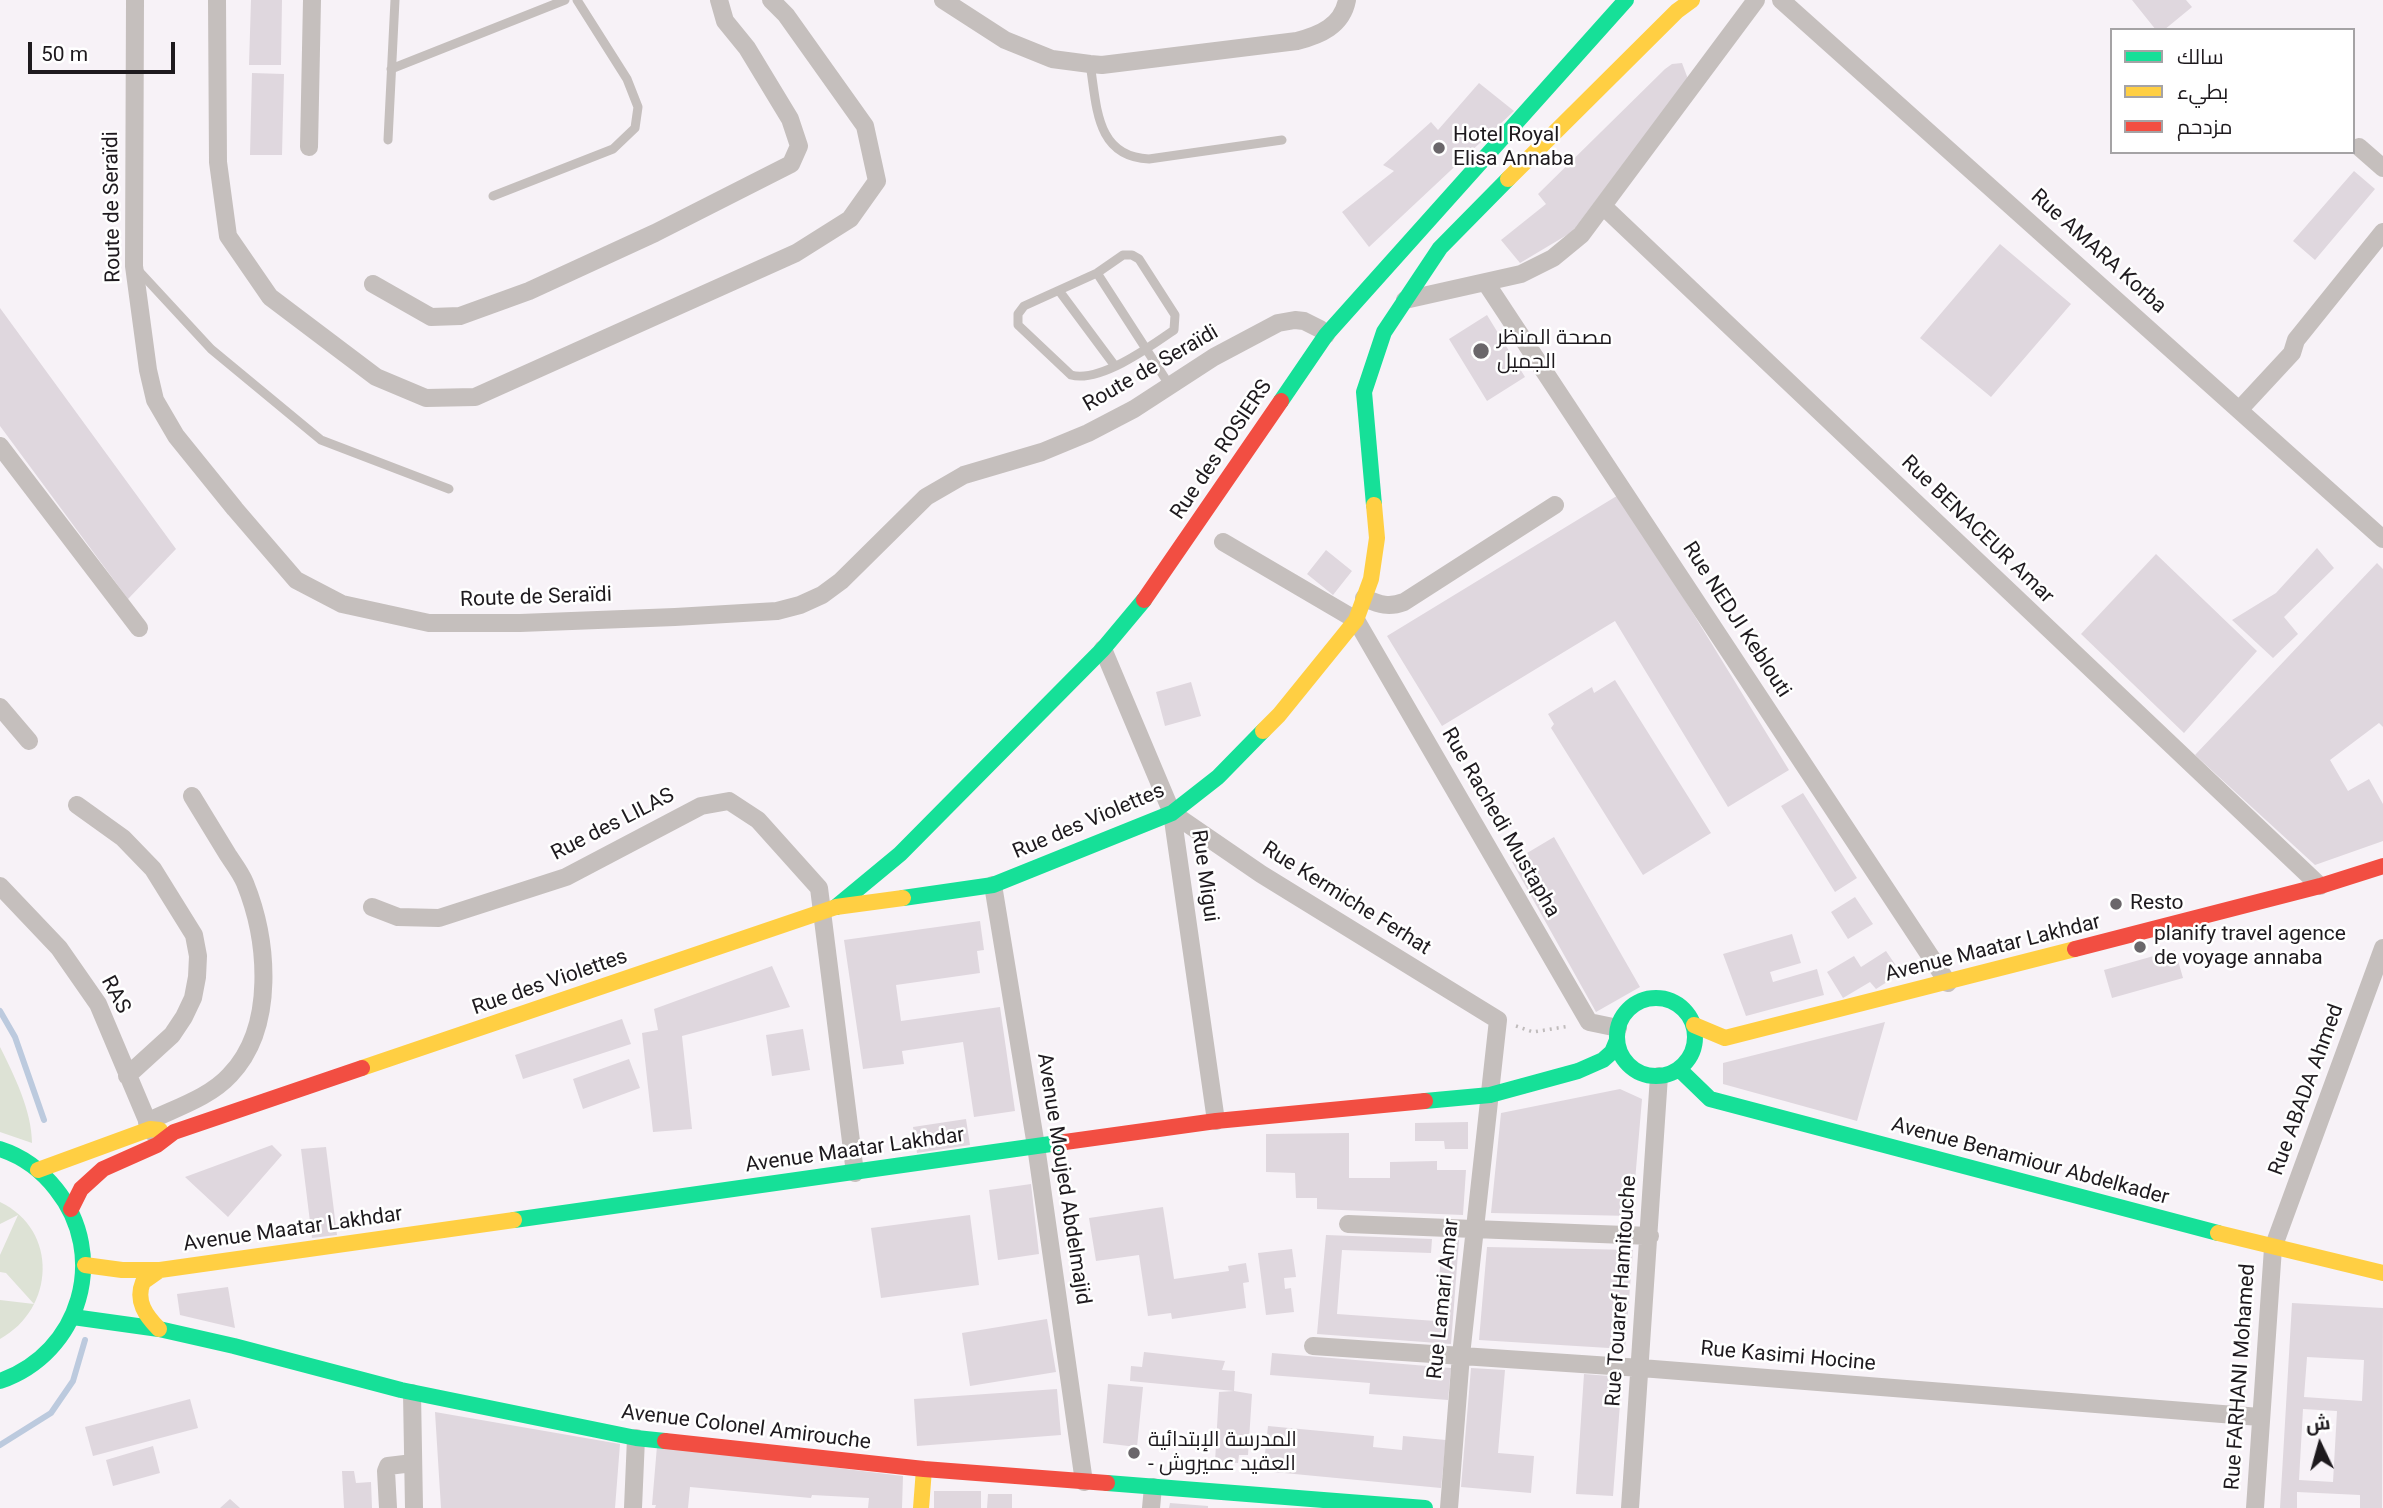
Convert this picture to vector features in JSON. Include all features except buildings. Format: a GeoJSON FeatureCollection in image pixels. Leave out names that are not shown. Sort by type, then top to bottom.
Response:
{"type":"FeatureCollection","features":[{"type":"Feature","properties":{"kind":"main road","name":"Rue des ROSIERS"},"geometry":{"type":"LineString","coordinates":[[829,910],[900,854],[1103,649],[1149,594],[1326,335],[1626,0]]}},
{"type":"Feature","properties":{"kind":"main road","name":"Rue des Violettes"},"geometry":{"type":"LineString","coordinates":[[152,1132],[174,1132],[829,910],[993,885],[1172,813],[1218,777],[1279,715],[1356,620],[1371,579],[1377,538],[1364,392],[1384,332],[1440,248],[1454,232],[1677,11],[1692,0]]}},
{"type":"Feature","properties":{"kind":"main road","name":"Avenue Maatar Lakhdar"},"geometry":{"type":"LineString","coordinates":[[1694,1025],[1725,1038],[2320,886],[2383,866]]}},
{"type":"Feature","properties":{"kind":"main road"},"geometry":{"type":"LineString","coordinates":[[1655,998],[1680,1005],[1694,1025],[1694,1049],[1679,1069],[1659,1076],[1647,1075],[1626,1063],[1620,1052],[1618,1034],[1623,1016],[1643,1000],[1655,998]]}},
{"type":"Feature","properties":{"kind":"main road","name":"Avenue Maatar Lakhdar"},"geometry":{"type":"LineString","coordinates":[[85,1265],[134,1272],[160,1270],[1216,1121],[1490,1095],[1578,1071],[1603,1060],[1612,1052],[1618,1034]]}},
{"type":"Feature","properties":{"kind":"main road","name":"Avenue Benamiour Abdelkader"},"geometry":{"type":"LineString","coordinates":[[1679,1069],[1710,1099],[2273,1248],[2383,1273]]}},
{"type":"Feature","properties":{"kind":"main road"},"geometry":{"type":"LineString","coordinates":[[38,1170],[152,1132]]}},
{"type":"Feature","properties":{"kind":"main road"},"geometry":{"type":"LineString","coordinates":[[71,1209],[82,1189],[103,1169],[152,1132]]}},
{"type":"Feature","properties":{"kind":"main road"},"geometry":{"type":"LineString","coordinates":[[0,1149],[38,1170],[57,1188],[71,1209],[83,1245],[85,1265],[82,1292],[73,1317],[52,1349],[23,1373],[0,1381]]}},
{"type":"Feature","properties":{"kind":"main road"},"geometry":{"type":"LineString","coordinates":[[159,1329],[142,1310],[139,1294],[146,1279],[160,1270]]}},
{"type":"Feature","properties":{"kind":"main road","name":"Avenue Colonel Amirouche"},"geometry":{"type":"LineString","coordinates":[[73,1317],[159,1329],[412,1393],[636,1438],[924,1469],[1424,1508]]}},
{"type":"Feature","properties":{"kind":"main road"},"geometry":{"type":"LineString","coordinates":[[920,1508],[924,1469]]}},
{"type":"Feature","properties":{"kind":"street","name":"Route de Seraïdi"},"geometry":{"type":"LineString","coordinates":[[135,0],[134,266],[148,370],[155,400],[176,436],[234,509],[296,580],[342,604],[429,623],[520,623],[675,617],[777,611],[800,605],[822,595],[841,580],[926,497],[964,475],[1042,452],[1088,433],[1134,409],[1214,357],[1278,323],[1304,321],[1320,328],[1326,335]]}},
{"type":"Feature","properties":{"kind":"street"},"geometry":{"type":"LineString","coordinates":[[216,0],[218,162],[228,236],[270,297],[376,377],[426,398],[475,397],[796,253],[850,219],[877,181],[865,126],[786,15],[771,0]]}},
{"type":"Feature","properties":{"kind":"street"},"geometry":{"type":"LineString","coordinates":[[309,147],[312,0]]}},
{"type":"Feature","properties":{"kind":"street"},"geometry":{"type":"LineString","coordinates":[[373,284],[431,317],[460,316],[492,307],[655,233],[791,164],[799,146],[790,119],[747,48],[725,21],[719,0]]}},
{"type":"Feature","properties":{"kind":"street"},"geometry":{"type":"LineString","coordinates":[[943,0],[1005,40],[1052,59],[1102,65],[1297,41],[1322,35],[1337,21],[1348,0]]}},
{"type":"Feature","properties":{"kind":"street"},"geometry":{"type":"LineString","coordinates":[[1405,300],[1521,274],[1553,258],[1581,234],[1756,0]]}},
{"type":"Feature","properties":{"kind":"street","name":"Rue AMARA Korba"},"geometry":{"type":"LineString","coordinates":[[1781,0],[2383,539]]}},
{"type":"Feature","properties":{"kind":"street"},"geometry":{"type":"LineString","coordinates":[[2359,147],[2383,168]]}},
{"type":"Feature","properties":{"kind":"street","name":"Rue BENACEUR Amar"},"geometry":{"type":"LineString","coordinates":[[1603,206],[2320,886]]}},
{"type":"Feature","properties":{"kind":"street"},"geometry":{"type":"LineString","coordinates":[[2240,409],[2292,353],[2296,340],[2381,240]]}},
{"type":"Feature","properties":{"kind":"street","name":"Rue NEDJI Keblouti"},"geometry":{"type":"LineString","coordinates":[[1486,283],[1948,983]]}},
{"type":"Feature","properties":{"kind":"street"},"geometry":{"type":"LineString","coordinates":[[0,446],[139,628]]}},
{"type":"Feature","properties":{"kind":"street"},"geometry":{"type":"LineString","coordinates":[[1364,598],[1384,606],[1404,602],[1555,505]]}},
{"type":"Feature","properties":{"kind":"street"},"geometry":{"type":"LineString","coordinates":[[1223,542],[1356,620]]}},
{"type":"Feature","properties":{"kind":"street","name":"Rue Rachedi Mustapha"},"geometry":{"type":"LineString","coordinates":[[1356,620],[1589,1023]]}},
{"type":"Feature","properties":{"kind":"street","name":"Rue Migui"},"geometry":{"type":"LineString","coordinates":[[1103,649],[1172,813],[1216,1121]]}},
{"type":"Feature","properties":{"kind":"street"},"geometry":{"type":"LineString","coordinates":[[0,707],[29,741]]}},
{"type":"Feature","properties":{"kind":"street"},"geometry":{"type":"LineString","coordinates":[[152,1132],[230,1075],[246,1055],[257,1032],[263,1007],[259,931],[244,881],[192,796]]}},
{"type":"Feature","properties":{"kind":"street","name":"Rue des LILAS"},"geometry":{"type":"LineString","coordinates":[[372,907],[398,917],[439,918],[566,877],[701,806],[729,801],[758,820],[819,888],[829,910],[855,1173]]}},
{"type":"Feature","properties":{"kind":"street"},"geometry":{"type":"LineString","coordinates":[[77,805],[123,838],[153,869],[194,935],[198,956],[193,998],[184,1017],[172,1035],[127,1076]]}},
{"type":"Feature","properties":{"kind":"street","name":"Rue Kermiche Ferhat"},"geometry":{"type":"LineString","coordinates":[[1172,813],[1261,874],[1498,1020]]}},
{"type":"Feature","properties":{"kind":"street","name":"Avenue Moujed Abdelmajid"},"geometry":{"type":"LineString","coordinates":[[993,885],[1036,1146],[1084,1482]]}},
{"type":"Feature","properties":{"kind":"street","name":"RAS"},"geometry":{"type":"LineString","coordinates":[[0,886],[59,948],[98,1004],[152,1132]]}},
{"type":"Feature","properties":{"kind":"street","name":"Rue ABADA Ahmed"},"geometry":{"type":"LineString","coordinates":[[2273,1248],[2383,948]]}},
{"type":"Feature","properties":{"kind":"street","name":"Rue Lamari Amar"},"geometry":{"type":"LineString","coordinates":[[1449,1508],[1461,1355],[1498,1020]]}},
{"type":"Feature","properties":{"kind":"street"},"geometry":{"type":"LineString","coordinates":[[1589,1023],[1618,1034]]}},
{"type":"Feature","properties":{"kind":"street","name":"Rue Touaref Hamitouche"},"geometry":{"type":"LineString","coordinates":[[1630,1508],[1659,1076]]}},
{"type":"Feature","properties":{"kind":"street"},"geometry":{"type":"LineString","coordinates":[[1348,1224],[1650,1236]]}},
{"type":"Feature","properties":{"kind":"street","name":"Rue FARHANI Mohamed"},"geometry":{"type":"LineString","coordinates":[[2255,1508],[2273,1248]]}},
{"type":"Feature","properties":{"kind":"street","name":"Rue Kasimi Hocine"},"geometry":{"type":"LineString","coordinates":[[1313,1346],[1641,1368],[2260,1417]]}},
{"type":"Feature","properties":{"kind":"street"},"geometry":{"type":"LineString","coordinates":[[412,1393],[414,1508]]}},
{"type":"Feature","properties":{"kind":"street"},"geometry":{"type":"LineString","coordinates":[[633,1508],[636,1438]]}},
{"type":"Feature","properties":{"kind":"street"},"geometry":{"type":"LineString","coordinates":[[387,1508],[388,1466],[414,1463]]}},
{"type":"Feature","properties":{"kind":"street"},"geometry":{"type":"LineString","coordinates":[[1151,1508],[1153,1487]]}},
{"type":"Feature","properties":{"kind":"lane"},"geometry":{"type":"LineString","coordinates":[[388,140],[395,0]]}},
{"type":"Feature","properties":{"kind":"lane"},"geometry":{"type":"LineString","coordinates":[[391,69],[565,0]]}},
{"type":"Feature","properties":{"kind":"lane"},"geometry":{"type":"LineString","coordinates":[[493,196],[613,149],[635,128],[638,107],[626,79],[577,0]]}},
{"type":"Feature","properties":{"kind":"lane"},"geometry":{"type":"LineString","coordinates":[[1090,64],[1100,125],[1110,142],[1122,154],[1136,159],[1149,159],[1282,141]]}},
{"type":"Feature","properties":{"kind":"lane"},"geometry":{"type":"LineString","coordinates":[[1123,255],[1132,255],[1139,259],[1175,315],[1174,330],[1115,366],[1088,376],[1071,375],[1017,325],[1018,314],[1024,306],[1097,273],[1123,255]]}},
{"type":"Feature","properties":{"kind":"lane"},"geometry":{"type":"LineString","coordinates":[[134,266],[211,349],[321,440],[449,489]]}},
{"type":"Feature","properties":{"kind":"lane"},"geometry":{"type":"LineString","coordinates":[[1097,273],[1170,386]]}},
{"type":"Feature","properties":{"kind":"lane"},"geometry":{"type":"LineString","coordinates":[[1060,292],[1115,366]]}},
{"type":"Feature","properties":{"kind":"path"},"geometry":{"type":"LineString","coordinates":[[1498,1020],[1533,1032],[1589,1023]]}},
{"type":"Feature","properties":{"kind":"shaded area"},"geometry":{"type":"Polygon","coordinates":[[[0,1047],[26,1106],[32,1143],[0,1132],[0,1047]]]}},
{"type":"Feature","properties":{"kind":"shaded area"},"geometry":{"type":"Polygon","coordinates":[[[0,1202],[19,1215],[33,1231],[40,1250],[43,1270],[40,1290],[34,1304],[6,1273],[0,1272],[0,1255],[18,1215],[0,1224],[0,1202]]]}},
{"type":"Feature","properties":{"kind":"shaded area"},"geometry":{"type":"Polygon","coordinates":[[[0,1300],[34,1304],[18,1326],[0,1339],[0,1300]]]}},
{"type":"Feature","properties":{"kind":"waterway"},"geometry":{"type":"LineString","coordinates":[[0,1011],[15,1037],[44,1120]]}},
{"type":"Feature","properties":{"kind":"waterway"},"geometry":{"type":"LineString","coordinates":[[0,1445],[51,1413],[73,1381],[85,1340]]}},
{"type":"Feature","properties":{"kind":"traffic: fast"},"geometry":{"type":"LineString","coordinates":[[1281,401],[1326,335],[1626,0]]}},
{"type":"Feature","properties":{"kind":"traffic: fast"},"geometry":{"type":"LineString","coordinates":[[1374,505],[1364,392],[1384,332],[1440,248],[1508,179]]}},
{"type":"Feature","properties":{"kind":"traffic: fast"},"geometry":{"type":"LineString","coordinates":[[836,907],[900,854],[1103,649],[1144,600]]}},
{"type":"Feature","properties":{"kind":"traffic: fast"},"geometry":{"type":"LineString","coordinates":[[903,898],[993,885],[1172,813],[1218,777],[1263,731]]}},
{"type":"Feature","properties":{"kind":"traffic: fast"},"geometry":{"type":"LineString","coordinates":[[1656,998],[1671,1001],[1684,1009],[1692,1022],[1695,1037],[1692,1052],[1684,1065],[1671,1073],[1656,1076],[1641,1073],[1628,1065],[1620,1052],[1617,1037],[1620,1022],[1628,1009],[1641,1001],[1656,998]]}},
{"type":"Feature","properties":{"kind":"traffic: fast"},"geometry":{"type":"LineString","coordinates":[[1425,1101],[1490,1095],[1578,1071],[1603,1060],[1612,1052],[1617,1040]]}},
{"type":"Feature","properties":{"kind":"traffic: fast"},"geometry":{"type":"LineString","coordinates":[[1679,1069],[1710,1099],[2218,1233]]}},
{"type":"Feature","properties":{"kind":"traffic: fast"},"geometry":{"type":"LineString","coordinates":[[514,1220],[1065,1142]]}},
{"type":"Feature","properties":{"kind":"traffic: fast"},"geometry":{"type":"LineString","coordinates":[[0,1149],[31,1165],[56,1189],[72,1215],[81,1243],[83,1271],[78,1299],[67,1325],[50,1348],[28,1367],[0,1381]]}},
{"type":"Feature","properties":{"kind":"traffic: fast"},"geometry":{"type":"LineString","coordinates":[[73,1317],[159,1329],[401,1390],[636,1438],[665,1441]]}},
{"type":"Feature","properties":{"kind":"traffic: fast"},"geometry":{"type":"LineString","coordinates":[[1107,1483],[1425,1508]]}},
{"type":"Feature","properties":{"kind":"traffic: slow"},"geometry":{"type":"LineString","coordinates":[[1508,179],[1677,11],[1692,0]]}},
{"type":"Feature","properties":{"kind":"traffic: slow"},"geometry":{"type":"LineString","coordinates":[[1263,731],[1356,620],[1371,579],[1377,538],[1374,505]]}},
{"type":"Feature","properties":{"kind":"traffic: slow"},"geometry":{"type":"LineString","coordinates":[[362,1068],[836,907],[903,898]]}},
{"type":"Feature","properties":{"kind":"traffic: slow"},"geometry":{"type":"LineString","coordinates":[[1694,1025],[1725,1038],[2075,949]]}},
{"type":"Feature","properties":{"kind":"traffic: slow"},"geometry":{"type":"LineString","coordinates":[[38,1170],[150,1129],[160,1130]]}},
{"type":"Feature","properties":{"kind":"traffic: slow"},"geometry":{"type":"LineString","coordinates":[[85,1265],[122,1270],[160,1270],[514,1220]]}},
{"type":"Feature","properties":{"kind":"traffic: slow"},"geometry":{"type":"LineString","coordinates":[[2218,1233],[2383,1273]]}},
{"type":"Feature","properties":{"kind":"traffic: slow"},"geometry":{"type":"LineString","coordinates":[[159,1329],[146,1313],[140,1296],[143,1282],[160,1270]]}},
{"type":"Feature","properties":{"kind":"traffic: slow"},"geometry":{"type":"LineString","coordinates":[[921,1508],[924,1469]]}},
{"type":"Feature","properties":{"kind":"traffic: jam"},"geometry":{"type":"LineString","coordinates":[[1144,600],[1281,401]]}},
{"type":"Feature","properties":{"kind":"traffic: jam"},"geometry":{"type":"LineString","coordinates":[[2075,949],[2320,886],[2383,866]]}},
{"type":"Feature","properties":{"kind":"traffic: jam"},"geometry":{"type":"LineString","coordinates":[[71,1209],[81,1189],[103,1169],[157,1145],[174,1132],[362,1068]]}},
{"type":"Feature","properties":{"kind":"traffic: jam"},"geometry":{"type":"LineString","coordinates":[[1065,1142],[1216,1121],[1425,1101]]}},
{"type":"Feature","properties":{"kind":"traffic: jam"},"geometry":{"type":"LineString","coordinates":[[665,1441],[924,1469],[1107,1483]]}},
{"type":"Feature","properties":{"kind":"place","name":"Hotel Royal Elisa Annaba"},"geometry":{"type":"Point","coordinates":[1439,148]}},
{"type":"Feature","properties":{"kind":"place","name":"مصحة المنظر الجميل"},"geometry":{"type":"Point","coordinates":[1481,351]}},
{"type":"Feature","properties":{"kind":"place","name":"Resto"},"geometry":{"type":"Point","coordinates":[2116,904]}},
{"type":"Feature","properties":{"kind":"place","name":"planify travel agence de voyage annaba"},"geometry":{"type":"Point","coordinates":[2140,947]}},
{"type":"Feature","properties":{"kind":"place","name":"المدرسة الإبتدائية - العقيد عميروش"},"geometry":{"type":"Point","coordinates":[1134,1453]}}]}
